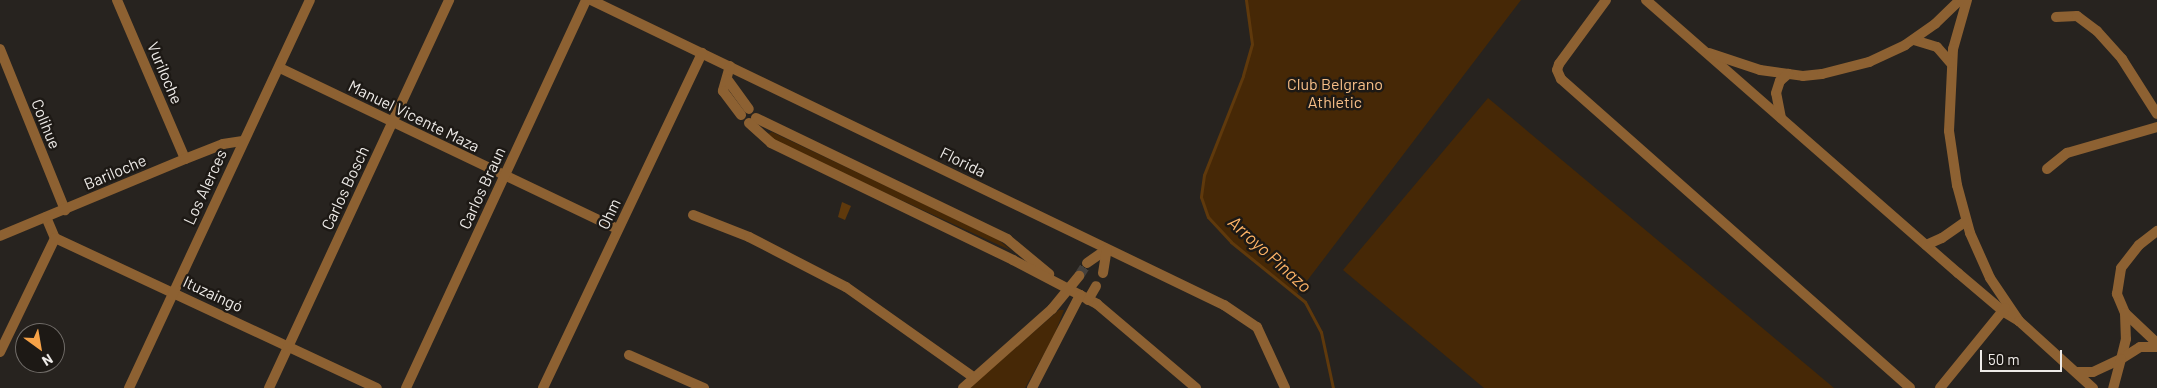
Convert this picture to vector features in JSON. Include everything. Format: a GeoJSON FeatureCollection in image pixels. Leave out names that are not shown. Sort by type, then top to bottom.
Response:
{"type":"FeatureCollection","features":[{"type":"Feature","properties":{"kind":"street","name":"Vuriloche"},"geometry":{"type":"LineString","coordinates":[[117,0],[185,159]]}},
{"type":"Feature","properties":{"kind":"street","name":"Los Alerces"},"geometry":{"type":"LineString","coordinates":[[129,388],[243,141],[280,68],[310,0]]}},
{"type":"Feature","properties":{"kind":"street","name":"Carlos Bosch"},"geometry":{"type":"LineString","coordinates":[[269,388],[449,0]]}},
{"type":"Feature","properties":{"kind":"street","name":"Carlos Braun"},"geometry":{"type":"LineString","coordinates":[[406,388],[586,0]]}},
{"type":"Feature","properties":{"kind":"street","name":"Florida"},"geometry":{"type":"LineString","coordinates":[[591,0],[1224,305],[1251,322],[1268,346],[1285,388]]}},
{"type":"Feature","properties":{"kind":"street"},"geometry":{"type":"LineString","coordinates":[[1606,0],[1559,64],[1557,70],[1561,79],[1910,388]]}},
{"type":"Feature","properties":{"kind":"street"},"geometry":{"type":"LineString","coordinates":[[1646,0],[1926,245],[2005,308],[2093,388]]}},
{"type":"Feature","properties":{"kind":"street"},"geometry":{"type":"LineString","coordinates":[[1703,51],[1760,70],[1788,74],[1822,74],[1846,69],[1888,54],[1914,40],[1960,0]]}},
{"type":"Feature","properties":{"kind":"street"},"geometry":{"type":"LineString","coordinates":[[1968,0],[1951,63],[1952,157],[1966,221],[1980,258],[2005,308]]}},
{"type":"Feature","properties":{"kind":"street"},"geometry":{"type":"LineString","coordinates":[[2056,16],[2077,16],[2097,31],[2134,75],[2157,114]]}},
{"type":"Feature","properties":{"kind":"street"},"geometry":{"type":"LineString","coordinates":[[1914,40],[1937,47],[1951,63]]}},
{"type":"Feature","properties":{"kind":"street","name":"Colihue"},"geometry":{"type":"LineString","coordinates":[[0,49],[65,210]]}},
{"type":"Feature","properties":{"kind":"street","name":"Ohm"},"geometry":{"type":"LineString","coordinates":[[543,388],[702,53]]}},
{"type":"Feature","properties":{"kind":"street"},"geometry":{"type":"LineString","coordinates":[[730,66],[723,91],[745,112]]}},
{"type":"Feature","properties":{"kind":"street","name":"Manuel Vicente Maza"},"geometry":{"type":"LineString","coordinates":[[280,68],[618,229]]}},
{"type":"Feature","properties":{"kind":"street"},"geometry":{"type":"LineString","coordinates":[[1781,118],[1776,93],[1780,81],[1788,74]]}},
{"type":"Feature","properties":{"kind":"street"},"geometry":{"type":"LineString","coordinates":[[1067,288],[1007,239],[769,126],[753,121],[762,138],[1084,298],[1138,336],[1196,388]]}},
{"type":"Feature","properties":{"kind":"street"},"geometry":{"type":"LineString","coordinates":[[762,138],[769,126]]}},
{"type":"Feature","properties":{"kind":"street"},"geometry":{"type":"LineString","coordinates":[[2047,169],[2067,153],[2157,127]]}},
{"type":"Feature","properties":{"kind":"street","name":"Bariloche"},"geometry":{"type":"LineString","coordinates":[[0,236],[223,144],[243,141]]}},
{"type":"Feature","properties":{"kind":"street"},"geometry":{"type":"LineString","coordinates":[[694,215],[757,241],[846,287],[973,377]]}},
{"type":"Feature","properties":{"kind":"street"},"geometry":{"type":"LineString","coordinates":[[0,352],[55,238],[46,217]]}},
{"type":"Feature","properties":{"kind":"street"},"geometry":{"type":"LineString","coordinates":[[1926,245],[1942,238],[1966,221]]}},
{"type":"Feature","properties":{"kind":"street"},"geometry":{"type":"LineString","coordinates":[[2113,388],[2126,339],[2125,313],[2117,294],[2121,268],[2139,245],[2157,231]]}},
{"type":"Feature","properties":{"kind":"street","name":"Ituzaingó"},"geometry":{"type":"LineString","coordinates":[[55,238],[377,388]]}},
{"type":"Feature","properties":{"kind":"street"},"geometry":{"type":"LineString","coordinates":[[1087,263],[1107,249]]}},
{"type":"Feature","properties":{"kind":"street"},"geometry":{"type":"LineString","coordinates":[[1103,273],[1107,249]]}},
{"type":"Feature","properties":{"kind":"street"},"geometry":{"type":"LineString","coordinates":[[963,388],[1080,276]]}},
{"type":"Feature","properties":{"kind":"street"},"geometry":{"type":"LineString","coordinates":[[1032,388],[1084,298],[1096,286]]}},
{"type":"Feature","properties":{"kind":"street"},"geometry":{"type":"LineString","coordinates":[[1940,388],[2005,308]]}},
{"type":"Feature","properties":{"kind":"street"},"geometry":{"type":"LineString","coordinates":[[2125,313],[2157,345]]}},
{"type":"Feature","properties":{"kind":"street"},"geometry":{"type":"LineString","coordinates":[[2076,372],[2093,372],[2121,359],[2140,347],[2157,345]]}},
{"type":"Feature","properties":{"kind":"street"},"geometry":{"type":"LineString","coordinates":[[628,355],[704,388]]}},
{"type":"Feature","properties":{"kind":"green space","name":"Club Belgrano Athletic"},"geometry":{"type":"Polygon","coordinates":[[[1246,0],[1521,0],[1297,294],[1231,242],[1208,217],[1201,197],[1204,175],[1243,76],[1252,44],[1246,0]]]}},
{"type":"Feature","properties":{"kind":"green space"},"geometry":{"type":"Polygon","coordinates":[[[1488,98],[1834,388],[1484,388],[1343,270],[1488,98]]]}},
{"type":"Feature","properties":{"kind":"green space"},"geometry":{"type":"Polygon","coordinates":[[[772,132],[996,238],[1012,251],[768,139],[767,134],[772,132]]]}},
{"type":"Feature","properties":{"kind":"green space"},"geometry":{"type":"Polygon","coordinates":[[[1059,310],[1064,310],[1054,336],[1025,388],[969,388],[1059,310]]]}},
{"type":"Feature","properties":{"kind":"shaded area"},"geometry":{"type":"Polygon","coordinates":[[[842,202],[851,206],[845,220],[838,217],[842,202]]]}},
{"type":"Feature","properties":{"kind":"waterway","name":"Arroyo Pinazo"},"geometry":{"type":"LineString","coordinates":[[1246,0],[1252,44],[1243,76],[1204,175],[1201,197],[1208,217],[1231,242],[1305,302],[1321,332],[1333,388]]}},
{"type":"Feature","properties":{"kind":"tunnel"},"geometry":{"type":"LineString","coordinates":[[1079,276],[1087,263]]}}]}
